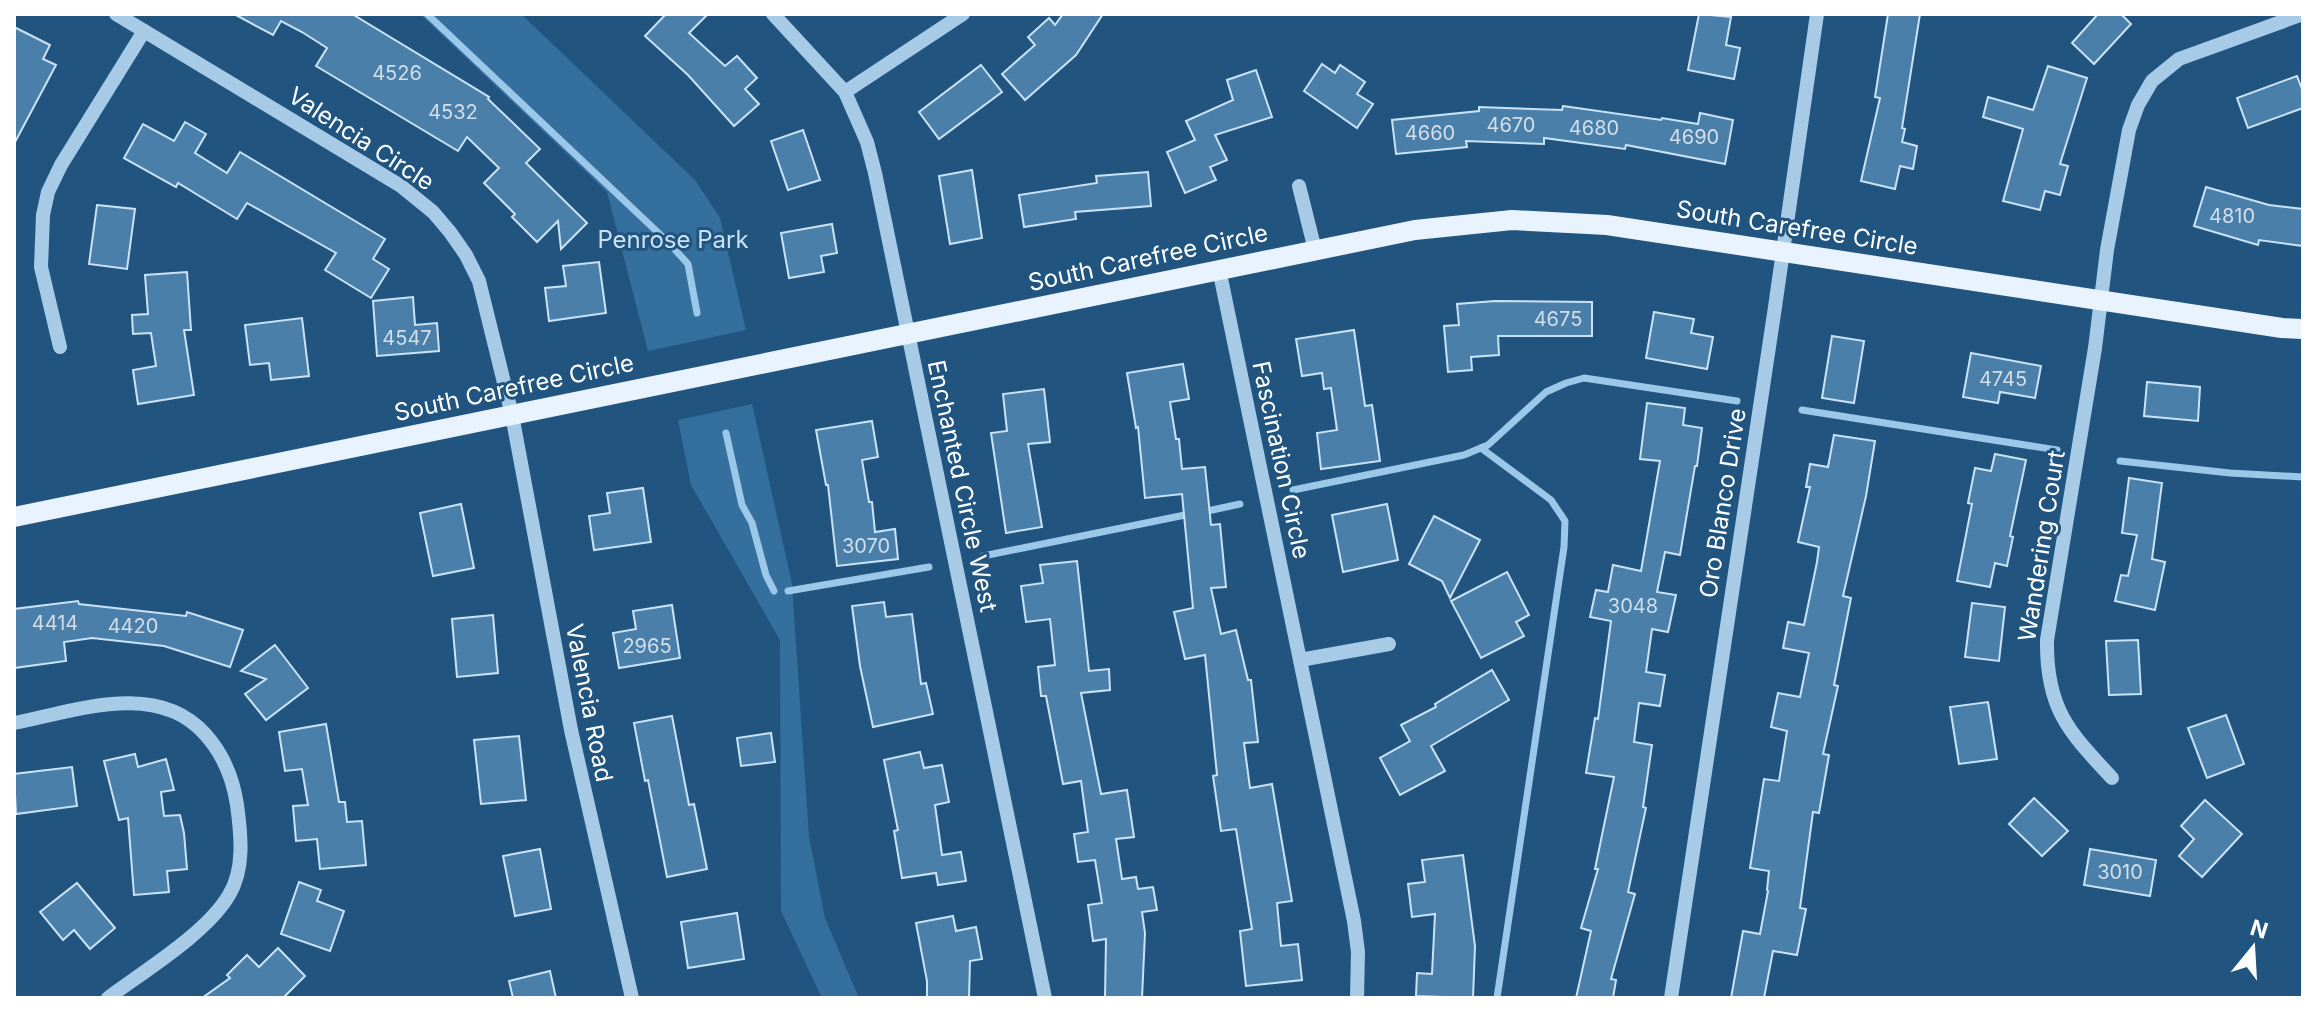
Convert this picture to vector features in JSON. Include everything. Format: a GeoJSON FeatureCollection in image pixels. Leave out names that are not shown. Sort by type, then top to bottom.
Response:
{"type":"FeatureCollection","features":[{"type":"Feature","properties":{"kind":"main road","name":"South Carefree Circle"},"geometry":{"type":"LineString","coordinates":[[14,517],[1415,230],[1512,220],[1607,225],[2303,329]]}},
{"type":"Feature","properties":{"kind":"street","name":"Valencia Circle"},"geometry":{"type":"LineString","coordinates":[[116,14],[401,186],[433,212],[466,255],[479,281],[512,415]]}},
{"type":"Feature","properties":{"kind":"street","name":"Enchanted Circle West"},"geometry":{"type":"LineString","coordinates":[[773,14],[845,92],[858,117],[873,163],[1045,998]]}},
{"type":"Feature","properties":{"kind":"street"},"geometry":{"type":"LineString","coordinates":[[845,92],[963,14]]}},
{"type":"Feature","properties":{"kind":"street","name":"Oro Blanco Drive"},"geometry":{"type":"LineString","coordinates":[[1671,998],[1817,14]]}},
{"type":"Feature","properties":{"kind":"street","name":"Wandering Court"},"geometry":{"type":"LineString","coordinates":[[2112,778],[2081,745],[2060,714],[2050,688],[2047,640],[2107,250],[2129,130],[2138,105],[2152,81],[2179,59],[2303,14]]}},
{"type":"Feature","properties":{"kind":"street"},"geometry":{"type":"LineString","coordinates":[[60,347],[41,267],[42,227],[48,192],[61,165],[144,31]]}},
{"type":"Feature","properties":{"kind":"street"},"geometry":{"type":"LineString","coordinates":[[1299,186],[1315,250]]}},
{"type":"Feature","properties":{"kind":"street","name":"Fascination Circle"},"geometry":{"type":"LineString","coordinates":[[1219,269],[1354,921],[1358,952],[1357,998]]}},
{"type":"Feature","properties":{"kind":"street","name":"Valencia Road"},"geometry":{"type":"LineString","coordinates":[[512,415],[571,730],[632,998]]}},
{"type":"Feature","properties":{"kind":"street"},"geometry":{"type":"LineString","coordinates":[[1300,660],[1389,644]]}},
{"type":"Feature","properties":{"kind":"street"},"geometry":{"type":"LineString","coordinates":[[14,723],[114,703],[139,702],[161,706],[183,715],[200,727],[216,745],[229,769],[241,848],[230,894],[215,915],[197,932],[108,998]]}},
{"type":"Feature","properties":{"kind":"green space","name":"Penrose Park"},"geometry":{"type":"Polygon","coordinates":[[[420,14],[521,14],[695,180],[720,218],[746,330],[648,351],[607,192],[420,14]]]}},
{"type":"Feature","properties":{"kind":"green space"},"geometry":{"type":"Polygon","coordinates":[[[752,404],[792,584],[809,837],[825,918],[859,998],[822,998],[781,911],[780,640],[691,485],[678,420],[752,404]]]}},
{"type":"Feature","properties":{"kind":"building"},"geometry":{"type":"Polygon","coordinates":[[[234,14],[352,14],[489,97],[540,149],[526,163],[587,223],[561,249],[558,221],[537,242],[484,183],[499,168],[467,137],[458,151],[316,66],[327,48],[302,32],[281,21],[273,35],[234,14]]]}},
{"type":"Feature","properties":{"kind":"building"},"geometry":{"type":"Polygon","coordinates":[[[666,14],[708,14],[689,33],[725,66],[737,56],[757,78],[745,89],[759,104],[734,126],[688,75],[645,36],[666,14]]]}},
{"type":"Feature","properties":{"kind":"building"},"geometry":{"type":"Polygon","coordinates":[[[1063,14],[1103,14],[1076,55],[1025,100],[1002,74],[1035,45],[1028,37],[1049,18],[1055,25],[1063,14]]]}},
{"type":"Feature","properties":{"kind":"building"},"geometry":{"type":"Polygon","coordinates":[[[1699,14],[1731,17],[1726,45],[1740,48],[1734,79],[1688,70],[1699,14]]]}},
{"type":"Feature","properties":{"kind":"building"},"geometry":{"type":"Polygon","coordinates":[[[1888,14],[1920,14],[1902,128],[1905,129],[1902,142],[1917,146],[1913,169],[1900,166],[1895,189],[1861,181],[1880,98],[1875,97],[1888,14]]]}},
{"type":"Feature","properties":{"kind":"building"},"geometry":{"type":"Polygon","coordinates":[[[2098,14],[2121,14],[2131,24],[2094,64],[2072,43],[2098,14]]]}},
{"type":"Feature","properties":{"kind":"building"},"geometry":{"type":"Polygon","coordinates":[[[14,27],[50,45],[43,59],[56,65],[14,144],[14,27]]]}},
{"type":"Feature","properties":{"kind":"building"},"geometry":{"type":"Polygon","coordinates":[[[1322,64],[1335,73],[1340,65],[1365,82],[1357,94],[1373,104],[1357,128],[1304,91],[1322,64]]]}},
{"type":"Feature","properties":{"kind":"building"},"geometry":{"type":"Polygon","coordinates":[[[981,65],[1002,92],[939,139],[919,112],[981,65]]]}},
{"type":"Feature","properties":{"kind":"building"},"geometry":{"type":"Polygon","coordinates":[[[2048,66],[2087,78],[2060,164],[2068,166],[2060,195],[2045,191],[2040,210],[2003,201],[2023,129],[1983,117],[1988,97],[2033,110],[2048,66]]]}},
{"type":"Feature","properties":{"kind":"building"},"geometry":{"type":"Polygon","coordinates":[[[1256,70],[1272,117],[1215,135],[1227,160],[1210,167],[1216,180],[1185,193],[1167,152],[1195,140],[1186,121],[1233,100],[1227,80],[1256,70]]]}},
{"type":"Feature","properties":{"kind":"building"},"geometry":{"type":"Polygon","coordinates":[[[2297,76],[2303,92],[2303,108],[2248,128],[2237,98],[2297,76]]]}},
{"type":"Feature","properties":{"kind":"building"},"geometry":{"type":"Polygon","coordinates":[[[1563,106],[1698,124],[1700,113],[1733,120],[1725,164],[1626,145],[1625,149],[1544,138],[1544,144],[1466,141],[1467,147],[1396,154],[1392,120],[1479,111],[1479,107],[1562,110],[1563,106]]]}},
{"type":"Feature","properties":{"kind":"building"},"geometry":{"type":"Polygon","coordinates":[[[185,122],[206,134],[195,153],[227,173],[240,152],[385,239],[373,259],[389,269],[371,298],[325,270],[336,253],[247,203],[237,219],[178,183],[176,187],[124,158],[143,124],[174,141],[185,122]]]}},
{"type":"Feature","properties":{"kind":"building"},"geometry":{"type":"Polygon","coordinates":[[[803,130],[820,180],[788,190],[771,141],[803,130]]]}},
{"type":"Feature","properties":{"kind":"building"},"geometry":{"type":"Polygon","coordinates":[[[972,170],[982,238],[950,244],[939,176],[972,170]]]}},
{"type":"Feature","properties":{"kind":"building"},"geometry":{"type":"Polygon","coordinates":[[[1148,172],[1151,206],[1075,212],[1076,219],[1024,227],[1019,195],[1097,183],[1096,176],[1148,172]]]}},
{"type":"Feature","properties":{"kind":"building"},"geometry":{"type":"Polygon","coordinates":[[[2206,187],[2269,205],[2303,209],[2303,246],[2259,240],[2258,245],[2194,226],[2206,187]]]}},
{"type":"Feature","properties":{"kind":"building"},"geometry":{"type":"Polygon","coordinates":[[[97,205],[135,209],[127,269],[89,264],[97,205]]]}},
{"type":"Feature","properties":{"kind":"building"},"geometry":{"type":"Polygon","coordinates":[[[832,224],[837,253],[821,256],[824,272],[789,278],[781,233],[832,224]]]}},
{"type":"Feature","properties":{"kind":"building"},"geometry":{"type":"Polygon","coordinates":[[[599,262],[606,313],[549,321],[545,288],[566,286],[563,266],[599,262]]]}},
{"type":"Feature","properties":{"kind":"building"},"geometry":{"type":"Polygon","coordinates":[[[187,272],[191,330],[184,330],[194,395],[138,404],[133,370],[156,366],[151,333],[133,334],[132,315],[148,314],[145,275],[187,272]]]}},
{"type":"Feature","properties":{"kind":"building"},"geometry":{"type":"Polygon","coordinates":[[[413,297],[415,325],[437,323],[439,351],[377,356],[373,301],[413,297]]]}},
{"type":"Feature","properties":{"kind":"building"},"geometry":{"type":"Polygon","coordinates":[[[1495,301],[1592,302],[1592,336],[1498,336],[1499,355],[1471,357],[1472,370],[1448,372],[1444,326],[1459,325],[1457,304],[1495,301]]]}},
{"type":"Feature","properties":{"kind":"building"},"geometry":{"type":"Polygon","coordinates":[[[1654,312],[1694,319],[1691,333],[1713,337],[1707,369],[1646,358],[1654,312]]]}},
{"type":"Feature","properties":{"kind":"building"},"geometry":{"type":"Polygon","coordinates":[[[302,318],[309,376],[271,380],[269,363],[250,365],[245,325],[302,318]]]}},
{"type":"Feature","properties":{"kind":"building"},"geometry":{"type":"Polygon","coordinates":[[[1354,330],[1365,406],[1372,405],[1380,461],[1321,469],[1317,433],[1337,430],[1331,388],[1324,389],[1322,373],[1302,376],[1296,339],[1354,330]]]}},
{"type":"Feature","properties":{"kind":"building"},"geometry":{"type":"Polygon","coordinates":[[[1832,336],[1864,341],[1854,403],[1822,398],[1832,336]]]}},
{"type":"Feature","properties":{"kind":"building"},"geometry":{"type":"Polygon","coordinates":[[[1971,353],[2041,366],[2035,398],[2000,392],[1998,403],[1963,397],[1971,353]]]}},
{"type":"Feature","properties":{"kind":"building"},"geometry":{"type":"Polygon","coordinates":[[[1183,364],[1189,399],[1170,402],[1176,439],[1179,439],[1182,469],[1205,467],[1211,525],[1220,524],[1226,587],[1211,588],[1221,634],[1236,630],[1248,680],[1251,680],[1258,742],[1244,743],[1250,788],[1272,784],[1292,901],[1277,903],[1281,946],[1298,944],[1302,980],[1246,986],[1240,931],[1252,929],[1236,829],[1221,831],[1213,776],[1217,775],[1205,655],[1185,659],[1174,612],[1193,608],[1182,494],[1145,498],[1138,427],[1127,373],[1183,364]]]}},
{"type":"Feature","properties":{"kind":"building"},"geometry":{"type":"Polygon","coordinates":[[[2147,382],[2200,387],[2198,421],[2144,416],[2147,382]]]}},
{"type":"Feature","properties":{"kind":"building"},"geometry":{"type":"Polygon","coordinates":[[[1044,389],[1050,442],[1028,444],[1042,527],[1006,533],[991,433],[1007,431],[1003,394],[1044,389]]]}},
{"type":"Feature","properties":{"kind":"building"},"geometry":{"type":"Polygon","coordinates":[[[1647,403],[1685,408],[1683,425],[1702,428],[1680,555],[1665,552],[1657,592],[1676,595],[1668,632],[1652,629],[1646,672],[1665,675],[1660,706],[1639,703],[1634,742],[1652,745],[1643,807],[1646,808],[1628,892],[1635,894],[1611,979],[1616,980],[1613,998],[1576,998],[1591,931],[1581,928],[1598,869],[1595,869],[1614,777],[1586,773],[1595,718],[1598,719],[1611,621],[1590,617],[1596,590],[1608,592],[1613,565],[1641,571],[1660,461],[1640,459],[1647,403]]]}},
{"type":"Feature","properties":{"kind":"building"},"geometry":{"type":"Polygon","coordinates":[[[872,421],[878,457],[862,460],[869,502],[872,502],[875,532],[895,529],[898,559],[837,566],[828,485],[816,430],[872,421]]]}},
{"type":"Feature","properties":{"kind":"building"},"geometry":{"type":"Polygon","coordinates":[[[1834,435],[1875,441],[1843,596],[1851,598],[1834,685],[1838,686],[1823,754],[1829,755],[1819,813],[1813,812],[1800,908],[1806,909],[1797,955],[1773,951],[1764,998],[1731,998],[1743,931],[1760,934],[1768,891],[1769,871],[1750,868],[1764,779],[1779,781],[1787,731],[1771,727],[1778,693],[1800,697],[1809,653],[1783,648],[1788,622],[1804,625],[1817,562],[1819,547],[1798,542],[1810,487],[1806,487],[1810,464],[1828,467],[1834,435]]]}},
{"type":"Feature","properties":{"kind":"building"},"geometry":{"type":"Polygon","coordinates":[[[1995,454],[2026,460],[2007,566],[1995,563],[1990,587],[1957,581],[1972,504],[1968,503],[1975,468],[1991,471],[1995,454]]]}},
{"type":"Feature","properties":{"kind":"building"},"geometry":{"type":"Polygon","coordinates":[[[2129,478],[2162,483],[2152,559],[2165,562],[2155,610],[2115,601],[2121,575],[2128,576],[2137,535],[2122,533],[2129,478]]]}},
{"type":"Feature","properties":{"kind":"building"},"geometry":{"type":"Polygon","coordinates":[[[643,488],[651,542],[594,550],[589,516],[610,513],[607,493],[643,488]]]}},
{"type":"Feature","properties":{"kind":"building"},"geometry":{"type":"Polygon","coordinates":[[[461,504],[474,568],[433,576],[420,513],[461,504]]]}},
{"type":"Feature","properties":{"kind":"building"},"geometry":{"type":"Polygon","coordinates":[[[1387,504],[1398,560],[1343,572],[1332,515],[1387,504]]]}},
{"type":"Feature","properties":{"kind":"building"},"geometry":{"type":"Polygon","coordinates":[[[1434,516],[1480,540],[1450,598],[1442,581],[1409,564],[1434,516]]]}},
{"type":"Feature","properties":{"kind":"building"},"geometry":{"type":"Polygon","coordinates":[[[1077,561],[1089,671],[1109,669],[1110,690],[1081,693],[1101,794],[1127,790],[1134,837],[1116,839],[1122,879],[1136,877],[1138,889],[1153,887],[1157,910],[1142,912],[1145,933],[1142,998],[1105,998],[1106,939],[1093,941],[1088,905],[1102,903],[1095,860],[1078,862],[1074,834],[1088,832],[1081,781],[1063,784],[1046,696],[1041,696],[1038,667],[1055,665],[1050,619],[1026,622],[1021,586],[1043,583],[1040,565],[1077,561]]]}},
{"type":"Feature","properties":{"kind":"building"},"geometry":{"type":"Polygon","coordinates":[[[1507,572],[1529,615],[1516,622],[1524,636],[1481,658],[1451,601],[1507,572]]]}},
{"type":"Feature","properties":{"kind":"building"},"geometry":{"type":"Polygon","coordinates":[[[78,601],[79,604],[186,616],[187,612],[243,630],[230,667],[164,646],[92,638],[64,642],[66,661],[14,668],[14,609],[78,601]]]}},
{"type":"Feature","properties":{"kind":"building"},"geometry":{"type":"Polygon","coordinates":[[[884,602],[886,617],[912,614],[921,684],[926,683],[933,714],[873,727],[852,606],[884,602]]]}},
{"type":"Feature","properties":{"kind":"building"},"geometry":{"type":"Polygon","coordinates":[[[1972,603],[2005,607],[1999,661],[1965,657],[1972,603]]]}},
{"type":"Feature","properties":{"kind":"building"},"geometry":{"type":"Polygon","coordinates":[[[672,605],[680,658],[619,668],[613,633],[636,629],[633,611],[672,605]]]}},
{"type":"Feature","properties":{"kind":"building"},"geometry":{"type":"Polygon","coordinates":[[[493,615],[498,673],[457,677],[452,619],[493,615]]]}},
{"type":"Feature","properties":{"kind":"building"},"geometry":{"type":"Polygon","coordinates":[[[2138,640],[2141,694],[2109,695],[2106,641],[2138,640]]]}},
{"type":"Feature","properties":{"kind":"building"},"geometry":{"type":"Polygon","coordinates":[[[275,645],[308,688],[266,720],[245,694],[266,679],[241,671],[275,645]]]}},
{"type":"Feature","properties":{"kind":"building"},"geometry":{"type":"Polygon","coordinates":[[[1492,670],[1509,700],[1431,746],[1445,771],[1400,795],[1380,758],[1410,741],[1401,725],[1436,707],[1435,704],[1492,670]]]}},
{"type":"Feature","properties":{"kind":"building"},"geometry":{"type":"Polygon","coordinates":[[[1988,702],[1997,759],[1959,764],[1950,707],[1988,702]]]}},
{"type":"Feature","properties":{"kind":"building"},"geometry":{"type":"Polygon","coordinates":[[[2226,715],[2244,764],[2207,778],[2188,728],[2226,715]]]}},
{"type":"Feature","properties":{"kind":"building"},"geometry":{"type":"Polygon","coordinates":[[[672,716],[689,805],[694,804],[707,869],[667,877],[634,723],[672,716]]]}},
{"type":"Feature","properties":{"kind":"building"},"geometry":{"type":"Polygon","coordinates":[[[326,724],[339,802],[345,802],[347,822],[362,821],[366,865],[320,869],[317,839],[296,841],[293,806],[308,805],[302,769],[285,771],[279,732],[326,724]]]}},
{"type":"Feature","properties":{"kind":"building"},"geometry":{"type":"Polygon","coordinates":[[[771,733],[775,762],[741,766],[737,738],[771,733]]]}},
{"type":"Feature","properties":{"kind":"building"},"geometry":{"type":"Polygon","coordinates":[[[519,736],[526,800],[481,804],[474,740],[519,736]]]}},
{"type":"Feature","properties":{"kind":"building"},"geometry":{"type":"Polygon","coordinates":[[[920,752],[924,768],[942,765],[949,802],[935,805],[942,855],[961,852],[966,881],[938,885],[936,873],[902,878],[894,831],[898,830],[884,760],[920,752]]]}},
{"type":"Feature","properties":{"kind":"building"},"geometry":{"type":"Polygon","coordinates":[[[135,754],[138,767],[166,759],[174,790],[161,792],[164,816],[180,815],[187,869],[167,871],[169,892],[134,895],[128,818],[119,820],[104,761],[135,754]]]}},
{"type":"Feature","properties":{"kind":"building"},"geometry":{"type":"Polygon","coordinates":[[[72,767],[77,806],[16,814],[14,774],[72,767]]]}},
{"type":"Feature","properties":{"kind":"building"},"geometry":{"type":"Polygon","coordinates":[[[2034,798],[2068,831],[2042,856],[2009,824],[2034,798]]]}},
{"type":"Feature","properties":{"kind":"building"},"geometry":{"type":"Polygon","coordinates":[[[2205,800],[2242,834],[2202,877],[2179,856],[2194,839],[2181,826],[2205,800]]]}},
{"type":"Feature","properties":{"kind":"building"},"geometry":{"type":"Polygon","coordinates":[[[540,849],[551,909],[515,916],[503,856],[540,849]]]}},
{"type":"Feature","properties":{"kind":"building"},"geometry":{"type":"Polygon","coordinates":[[[2090,849],[2156,860],[2150,896],[2084,885],[2090,849]]]}},
{"type":"Feature","properties":{"kind":"building"},"geometry":{"type":"Polygon","coordinates":[[[1463,855],[1475,946],[1473,998],[1416,996],[1417,973],[1432,974],[1435,914],[1412,917],[1408,884],[1425,882],[1422,860],[1463,855]]]}},
{"type":"Feature","properties":{"kind":"building"},"geometry":{"type":"Polygon","coordinates":[[[299,882],[321,890],[317,901],[344,911],[330,951],[281,934],[299,882]]]}},
{"type":"Feature","properties":{"kind":"building"},"geometry":{"type":"Polygon","coordinates":[[[77,883],[115,928],[90,949],[74,930],[63,940],[40,912],[77,883]]]}},
{"type":"Feature","properties":{"kind":"building"},"geometry":{"type":"Polygon","coordinates":[[[737,913],[744,959],[688,968],[681,922],[737,913]]]}},
{"type":"Feature","properties":{"kind":"building"},"geometry":{"type":"Polygon","coordinates":[[[953,916],[956,931],[976,927],[982,959],[970,961],[969,998],[927,998],[927,981],[916,923],[953,916]]]}},
{"type":"Feature","properties":{"kind":"building"},"geometry":{"type":"Polygon","coordinates":[[[278,948],[305,976],[283,998],[202,998],[230,978],[227,975],[247,955],[259,967],[278,948]]]}},
{"type":"Feature","properties":{"kind":"building"},"geometry":{"type":"Polygon","coordinates":[[[550,971],[556,998],[513,998],[509,981],[550,971]]]}},
{"type":"Feature","properties":{"kind":"waterway"},"geometry":{"type":"LineString","coordinates":[[427,14],[688,264],[697,313]]}},
{"type":"Feature","properties":{"kind":"waterway"},"geometry":{"type":"LineString","coordinates":[[1293,490],[1464,455],[1488,445],[1546,392],[1584,378],[1737,401]]}},
{"type":"Feature","properties":{"kind":"waterway"},"geometry":{"type":"LineString","coordinates":[[1802,410],[2057,450]]}},
{"type":"Feature","properties":{"kind":"waterway"},"geometry":{"type":"LineString","coordinates":[[726,433],[742,505],[752,523],[766,575],[774,591]]}},
{"type":"Feature","properties":{"kind":"waterway"},"geometry":{"type":"LineString","coordinates":[[1481,448],[1551,500],[1565,521],[1564,547],[1497,998]]}},
{"type":"Feature","properties":{"kind":"waterway"},"geometry":{"type":"LineString","coordinates":[[2120,461],[2303,477]]}},
{"type":"Feature","properties":{"kind":"waterway"},"geometry":{"type":"LineString","coordinates":[[1203,512],[1240,504]]}},
{"type":"Feature","properties":{"kind":"waterway"},"geometry":{"type":"LineString","coordinates":[[983,556],[1190,514]]}},
{"type":"Feature","properties":{"kind":"waterway"},"geometry":{"type":"LineString","coordinates":[[788,591],[929,567]]}}]}
